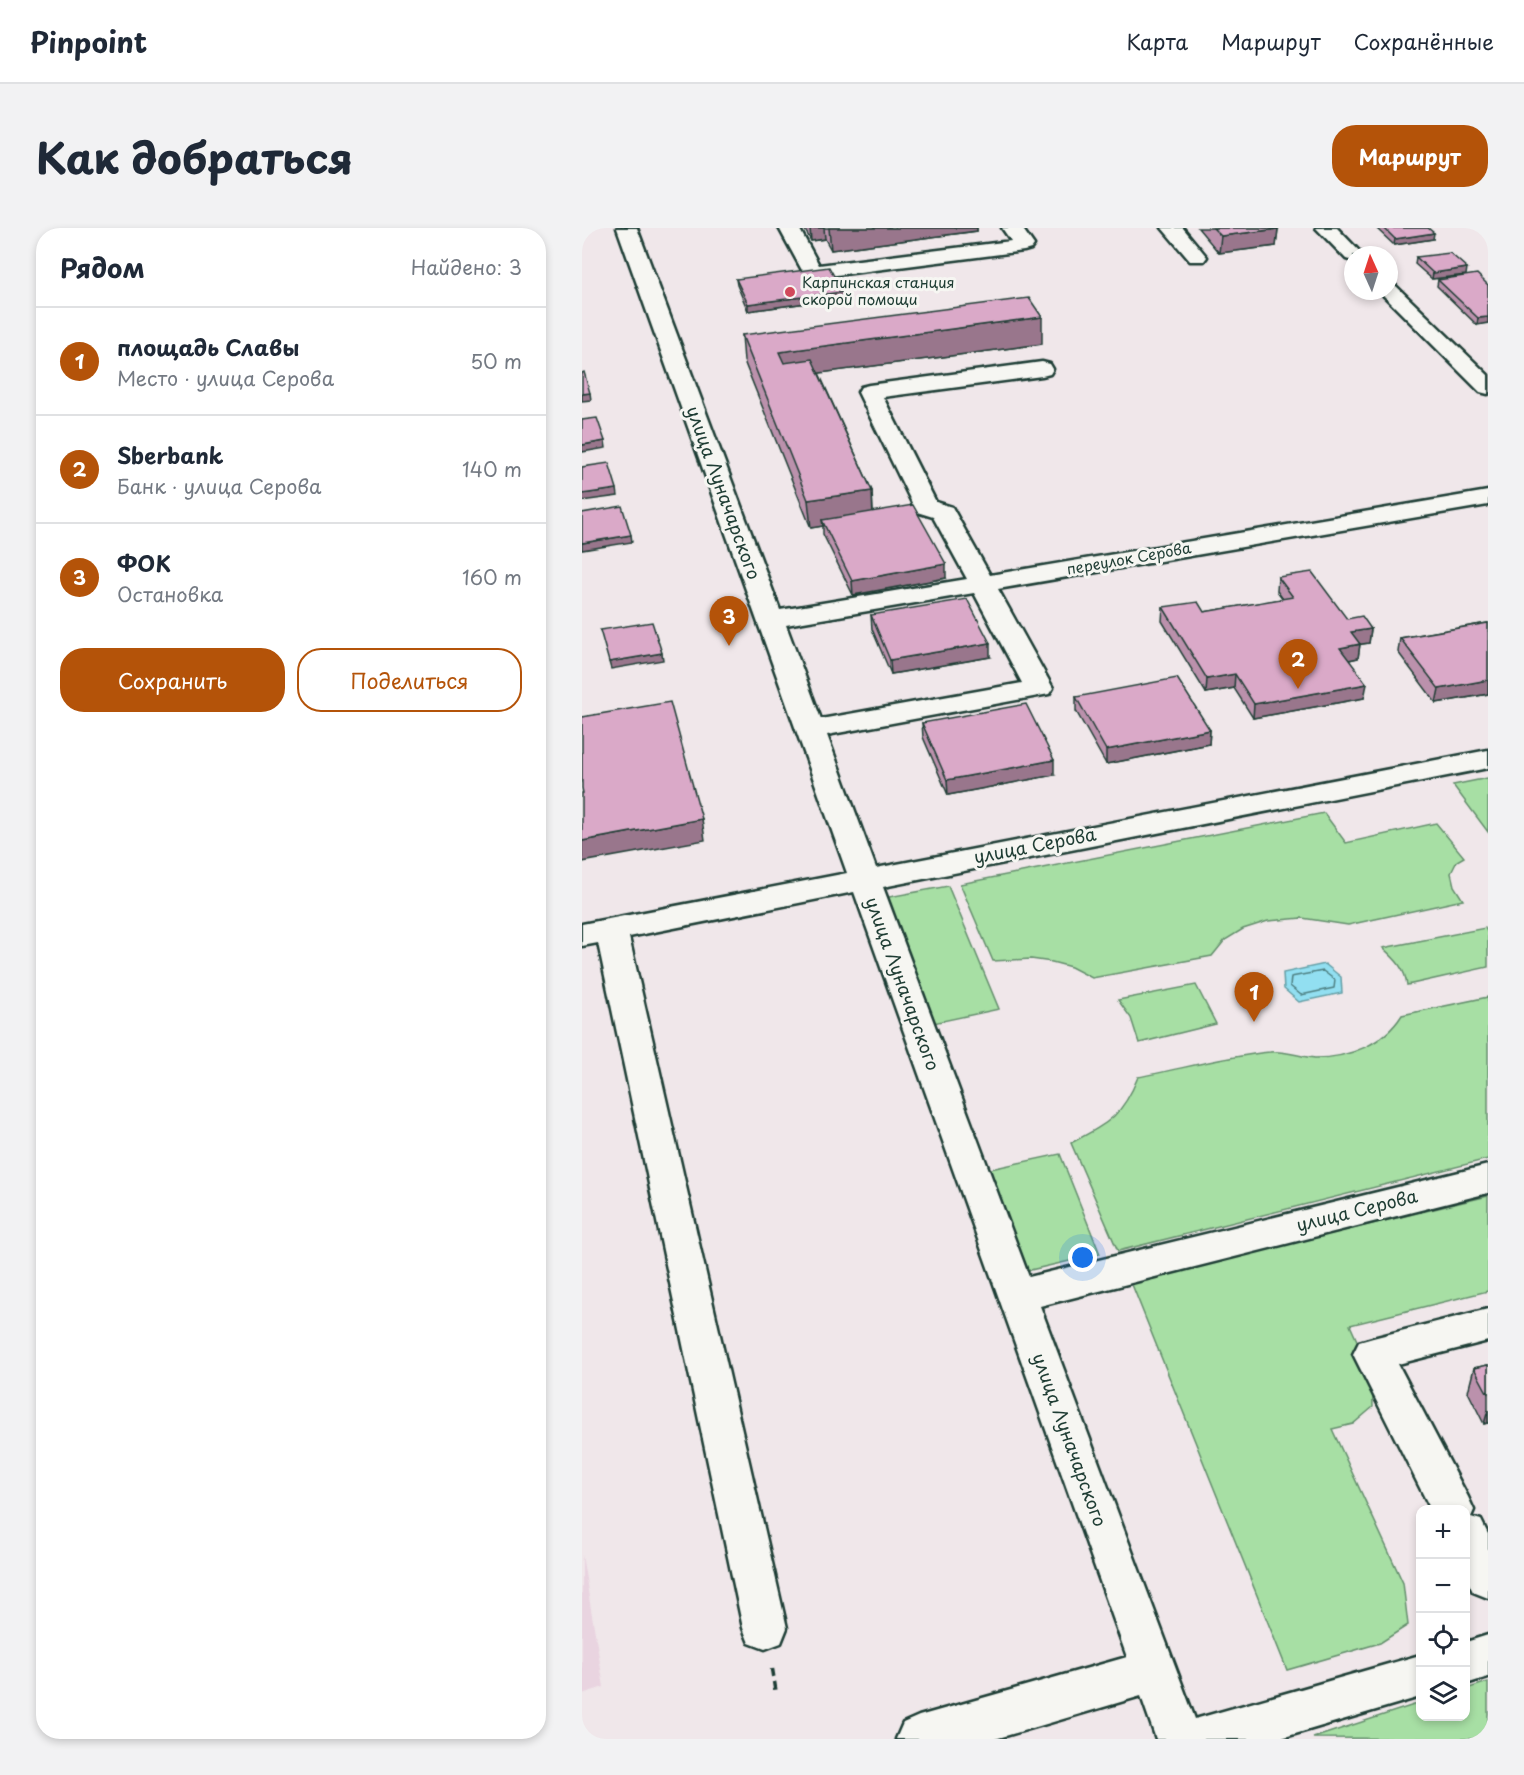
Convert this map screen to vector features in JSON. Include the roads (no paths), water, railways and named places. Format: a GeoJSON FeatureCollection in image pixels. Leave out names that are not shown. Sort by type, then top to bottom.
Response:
{"type":"FeatureCollection","features":[{"type":"Feature","properties":{"kind":"street","name":"улица Луначарского"},"geometry":{"type":"LineString","coordinates":[[627,228],[1179,1739]]}},
{"type":"Feature","properties":{"kind":"street"},"geometry":{"type":"LineString","coordinates":[[789,228],[813,272],[1024,245],[1012,228]]}},
{"type":"Feature","properties":{"kind":"street"},"geometry":{"type":"LineString","coordinates":[[1172,228],[1197,257]]}},
{"type":"Feature","properties":{"kind":"street"},"geometry":{"type":"LineString","coordinates":[[1326,228],[1344,246]]}},
{"type":"Feature","properties":{"kind":"street"},"geometry":{"type":"LineString","coordinates":[[1398,299],[1488,387]]}},
{"type":"Feature","properties":{"kind":"street"},"geometry":{"type":"LineString","coordinates":[[810,730],[1039,688],[943,512],[926,507],[869,392],[1042,369]]}},
{"type":"Feature","properties":{"kind":"street","name":"переулок Серова"},"geometry":{"type":"LineString","coordinates":[[770,620],[1488,498]]}},
{"type":"Feature","properties":{"kind":"street","name":"улица Серова"},"geometry":{"type":"LineString","coordinates":[[596,932],[1488,759]]}},
{"type":"Feature","properties":{"kind":"street"},"geometry":{"type":"LineString","coordinates":[[596,932],[765,1628]]}},
{"type":"Feature","properties":{"kind":"street","name":"улица Серова"},"geometry":{"type":"LineString","coordinates":[[1016,1296],[1488,1179]]}},
{"type":"Feature","properties":{"kind":"street"},"geometry":{"type":"LineString","coordinates":[[1451,1505],[1373,1354],[1488,1325]]}},
{"type":"Feature","properties":{"kind":"street"},"geometry":{"type":"LineString","coordinates":[[1470,1542],[1488,1578]]}},
{"type":"Feature","properties":{"kind":"street"},"geometry":{"type":"LineString","coordinates":[[1470,1662],[1488,1656]]}},
{"type":"Feature","properties":{"kind":"street"},"geometry":{"type":"LineString","coordinates":[[919,1739],[1154,1671]]}},
{"type":"Feature","properties":{"kind":"street"},"geometry":{"type":"LineString","coordinates":[[1201,1739],[1416,1677]]}},
{"type":"Feature","properties":{"kind":"water"},"geometry":{"type":"Polygon","coordinates":[[[1325,964],[1341,977],[1342,993],[1299,1002],[1284,989],[1283,973],[1325,964]]]}},
{"type":"Feature","properties":{"kind":"place","name":"Карпинская станция скорой помощи"},"geometry":{"type":"Point","coordinates":[790,292]}},
{"type":"Feature","properties":{"kind":"place","name":"ФОК"},"geometry":{"type":"Point","coordinates":[729,646]}},
{"type":"Feature","properties":{"kind":"place","name":"Sberbank"},"geometry":{"type":"Point","coordinates":[1298,689]}},
{"type":"Feature","properties":{"kind":"place","name":"площадь Славы"},"geometry":{"type":"Point","coordinates":[1254,1022]}}]}
